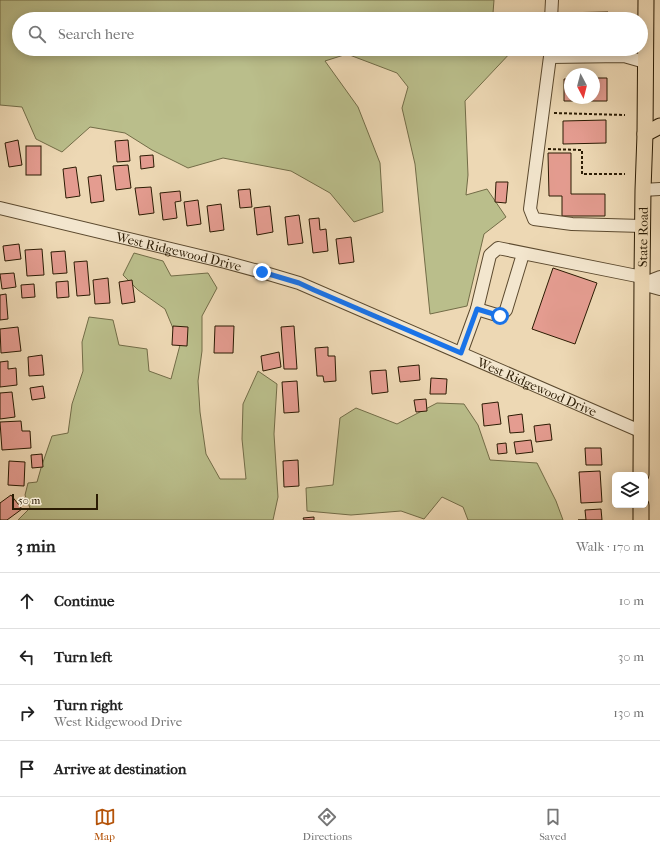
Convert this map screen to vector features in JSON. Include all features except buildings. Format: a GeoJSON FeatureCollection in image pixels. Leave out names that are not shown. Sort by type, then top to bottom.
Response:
{"type":"FeatureCollection","features":[{"type":"Feature","properties":{"kind":"main road","name":"State Road"},"geometry":{"type":"LineString","coordinates":[[646,0],[646,12]]}},
{"type":"Feature","properties":{"kind":"main road","name":"State Road"},"geometry":{"type":"LineString","coordinates":[[641,472],[642,226],[645,134],[645,56]]}},
{"type":"Feature","properties":{"kind":"main road"},"geometry":{"type":"LineString","coordinates":[[645,134],[660,126]]}},
{"type":"Feature","properties":{"kind":"main road"},"geometry":{"type":"LineString","coordinates":[[641,508],[641,520]]}},
{"type":"Feature","properties":{"kind":"street"},"geometry":{"type":"LineString","coordinates":[[551,12],[552,0]]}},
{"type":"Feature","properties":{"kind":"street"},"geometry":{"type":"LineString","coordinates":[[551,56],[530,209],[534,219],[572,224],[642,226]]}},
{"type":"Feature","properties":{"kind":"street"},"geometry":{"type":"LineString","coordinates":[[624,56],[645,62]]}},
{"type":"Feature","properties":{"kind":"street"},"geometry":{"type":"LineString","coordinates":[[643,190],[660,189]]}},
{"type":"Feature","properties":{"kind":"street","name":"West Ridgewood Drive"},"geometry":{"type":"LineString","coordinates":[[0,208],[225,262],[299,283],[640,431]]}},
{"type":"Feature","properties":{"kind":"street"},"geometry":{"type":"LineString","coordinates":[[461,353],[477,309],[490,255],[498,248],[642,281],[660,289]]}},
{"type":"Feature","properties":{"kind":"street"},"geometry":{"type":"LineString","coordinates":[[477,309],[500,316],[506,310],[523,254]]}},
{"type":"Feature","properties":{"kind":"street"},"geometry":{"type":"LineString","coordinates":[[642,281],[660,277]]}},
{"type":"Feature","properties":{"kind":"path"},"geometry":{"type":"LineString","coordinates":[[543,113],[625,115]]}},
{"type":"Feature","properties":{"kind":"path"},"geometry":{"type":"LineString","coordinates":[[538,149],[582,150],[582,174],[624,174]]}},
{"type":"Feature","properties":{"kind":"green space"},"geometry":{"type":"Polygon","coordinates":[[[0,0],[494,0],[493,12],[12,12],[12,56],[341,56],[325,61],[358,107],[380,163],[383,212],[354,222],[330,193],[291,171],[223,158],[188,168],[152,150],[125,133],[90,127],[62,152],[36,139],[22,107],[0,105],[0,0]]]}},
{"type":"Feature","properties":{"kind":"green space"},"geometry":{"type":"Polygon","coordinates":[[[352,56],[507,56],[465,101],[468,175],[466,195],[487,189],[506,217],[484,234],[467,306],[430,314],[415,164],[402,108],[408,87],[397,73],[352,56]]]}},
{"type":"Feature","properties":{"kind":"green space"},"geometry":{"type":"Polygon","coordinates":[[[134,253],[163,261],[171,276],[208,273],[217,288],[202,316],[202,351],[198,381],[200,412],[206,454],[220,479],[246,479],[242,439],[243,404],[258,371],[277,384],[274,434],[278,497],[273,520],[18,520],[30,508],[25,495],[28,483],[37,482],[52,436],[68,433],[72,404],[83,371],[82,342],[89,317],[113,320],[119,345],[147,349],[149,371],[171,379],[180,345],[165,309],[138,290],[123,275],[134,253]]]}},
{"type":"Feature","properties":{"kind":"green space"},"geometry":{"type":"Polygon","coordinates":[[[437,403],[464,404],[478,425],[490,460],[537,463],[556,501],[563,520],[468,520],[463,507],[442,497],[424,519],[401,511],[351,515],[307,511],[306,488],[333,485],[340,418],[356,408],[397,424],[437,403]]]}},
{"type":"Feature","properties":{"kind":"route"},"geometry":{"type":"LineString","coordinates":[[262,272],[299,283],[461,353],[477,309],[500,316]]}}]}
